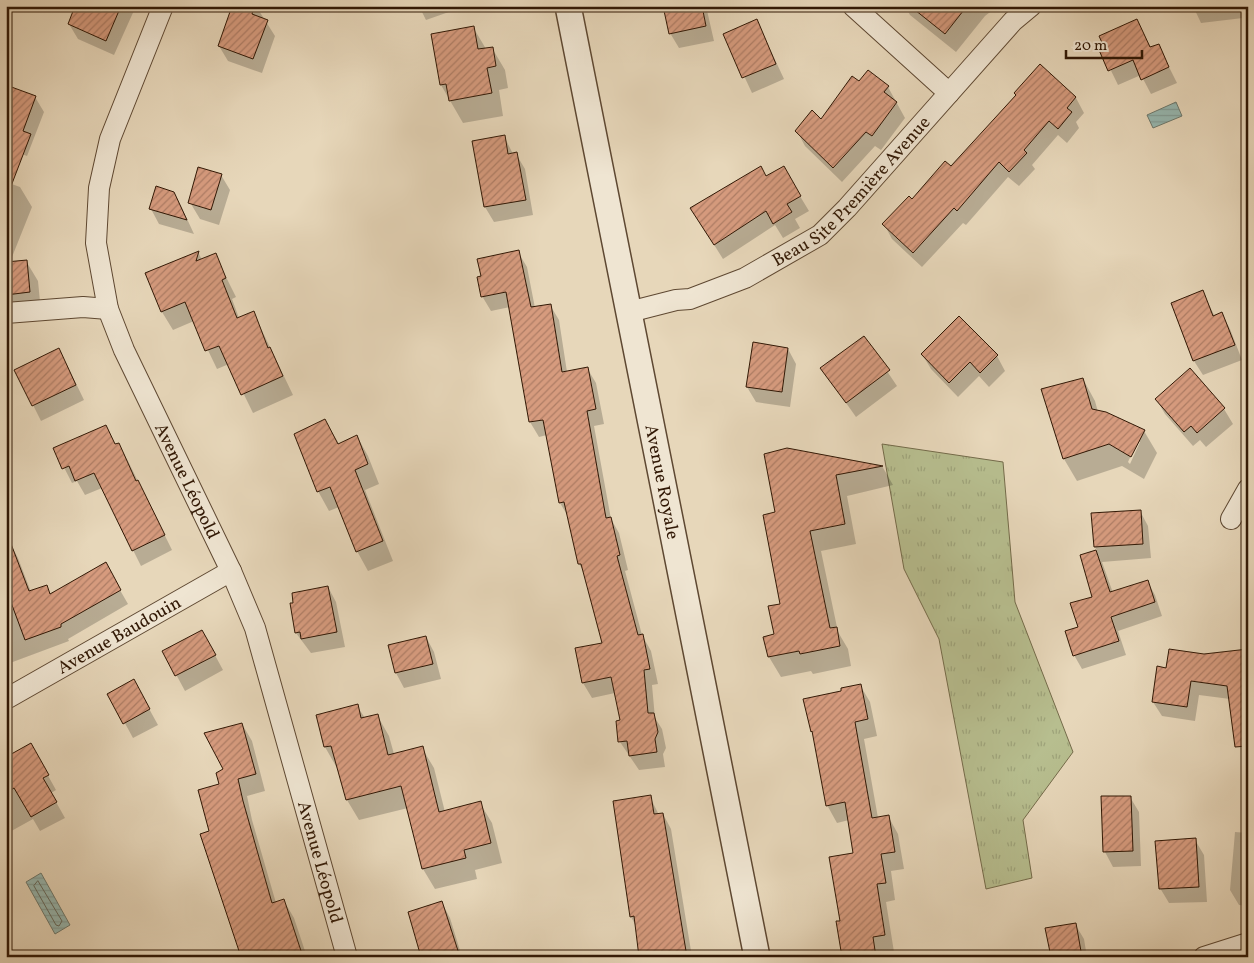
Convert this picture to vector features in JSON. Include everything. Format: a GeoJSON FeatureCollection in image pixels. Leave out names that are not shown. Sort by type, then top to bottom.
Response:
{"type":"FeatureCollection","features":[{"type":"Feature","properties":{"kind":"street","name":"Avenue Léopold"},"geometry":{"type":"LineString","coordinates":[[162,6],[110,139],[99,188],[96,243],[108,309],[124,350],[231,571],[255,628],[348,957]]}},
{"type":"Feature","properties":{"kind":"street","name":"Avenue Royale"},"geometry":{"type":"LineString","coordinates":[[568,6],[757,957]]}},
{"type":"Feature","properties":{"kind":"street"},"geometry":{"type":"LineString","coordinates":[[854,6],[949,93]]}},
{"type":"Feature","properties":{"kind":"street","name":"Beau Site Première Avenue"},"geometry":{"type":"LineString","coordinates":[[629,312],[676,300],[690,299],[745,278],[820,235],[1013,21],[1031,6]]}},
{"type":"Feature","properties":{"kind":"street"},"geometry":{"type":"LineString","coordinates":[[6,313],[83,307],[108,309]]}},
{"type":"Feature","properties":{"kind":"street"},"geometry":{"type":"LineString","coordinates":[[1231,519],[1248,489]]}},
{"type":"Feature","properties":{"kind":"street","name":"Avenue Baudouin"},"geometry":{"type":"LineString","coordinates":[[6,699],[231,571]]}},
{"type":"Feature","properties":{"kind":"street"},"geometry":{"type":"LineString","coordinates":[[1204,957],[1248,943]]}},
{"type":"Feature","properties":{"kind":"green space"},"geometry":{"type":"Polygon","coordinates":[[[882,444],[1003,462],[1015,602],[1073,752],[1023,820],[1032,878],[986,889],[939,639],[904,569],[882,444]]]}},
{"type":"Feature","properties":{"kind":"water"},"geometry":{"type":"Polygon","coordinates":[[[1176,102],[1182,116],[1153,128],[1147,115],[1176,102]]]}},
{"type":"Feature","properties":{"kind":"water"},"geometry":{"type":"Polygon","coordinates":[[[41,873],[70,925],[55,934],[26,882],[41,873]]]}},
{"type":"Feature","properties":{"kind":"building"},"geometry":{"type":"Polygon","coordinates":[[[75,6],[121,6],[106,41],[68,24],[75,6]]]}},
{"type":"Feature","properties":{"kind":"building"},"geometry":{"type":"Polygon","coordinates":[[[232,6],[254,6],[252,14],[268,20],[253,59],[218,46],[232,6]]]}},
{"type":"Feature","properties":{"kind":"building"},"geometry":{"type":"Polygon","coordinates":[[[663,6],[702,6],[706,26],[669,34],[663,6]]]}},
{"type":"Feature","properties":{"kind":"building"},"geometry":{"type":"Polygon","coordinates":[[[910,6],[967,6],[945,34],[910,6]]]}},
{"type":"Feature","properties":{"kind":"building"},"geometry":{"type":"Polygon","coordinates":[[[757,19],[776,64],[742,78],[723,34],[757,19]]]}},
{"type":"Feature","properties":{"kind":"building"},"geometry":{"type":"Polygon","coordinates":[[[1137,19],[1150,47],[1159,44],[1169,67],[1141,80],[1133,60],[1108,71],[1099,50],[1104,47],[1099,36],[1137,19]]]}},
{"type":"Feature","properties":{"kind":"building"},"geometry":{"type":"Polygon","coordinates":[[[474,26],[478,49],[493,47],[496,66],[487,68],[492,93],[449,101],[446,84],[440,85],[431,34],[474,26]]]}},
{"type":"Feature","properties":{"kind":"building"},"geometry":{"type":"Polygon","coordinates":[[[1040,64],[1076,97],[1067,108],[1072,112],[1058,129],[1049,121],[1024,150],[1027,153],[1009,172],[999,162],[957,211],[954,208],[913,253],[882,224],[909,196],[912,199],[945,161],[951,166],[1016,95],[1014,93],[1040,64]]]}},
{"type":"Feature","properties":{"kind":"building"},"geometry":{"type":"Polygon","coordinates":[[[868,70],[889,86],[884,92],[897,102],[872,136],[866,132],[833,168],[795,131],[812,110],[821,119],[852,76],[859,81],[868,70]]]}},
{"type":"Feature","properties":{"kind":"building"},"geometry":{"type":"Polygon","coordinates":[[[6,85],[36,96],[23,131],[31,134],[8,194],[6,85]]]}},
{"type":"Feature","properties":{"kind":"building"},"geometry":{"type":"Polygon","coordinates":[[[505,135],[508,154],[517,152],[526,200],[484,207],[472,141],[505,135]]]}},
{"type":"Feature","properties":{"kind":"building"},"geometry":{"type":"Polygon","coordinates":[[[761,166],[766,176],[784,166],[801,196],[787,204],[792,212],[773,224],[766,211],[714,245],[690,208],[761,166]]]}},
{"type":"Feature","properties":{"kind":"building"},"geometry":{"type":"Polygon","coordinates":[[[198,167],[222,174],[211,210],[188,203],[198,167]]]}},
{"type":"Feature","properties":{"kind":"building"},"geometry":{"type":"Polygon","coordinates":[[[156,186],[174,192],[187,220],[149,209],[156,186]]]}},
{"type":"Feature","properties":{"kind":"building"},"geometry":{"type":"Polygon","coordinates":[[[519,250],[531,307],[551,304],[562,372],[588,367],[596,409],[587,411],[606,518],[611,517],[620,555],[617,556],[638,635],[643,634],[650,669],[644,670],[648,713],[654,713],[658,732],[655,739],[657,752],[629,756],[627,741],[618,742],[616,721],[620,720],[611,677],[582,683],[575,648],[602,643],[581,564],[578,564],[564,502],[559,503],[543,420],[529,422],[506,292],[481,297],[477,277],[481,276],[477,259],[519,250]]]}},
{"type":"Feature","properties":{"kind":"building"},"geometry":{"type":"Polygon","coordinates":[[[199,251],[196,261],[216,253],[226,278],[222,280],[237,318],[254,311],[268,348],[270,347],[283,376],[241,395],[219,346],[205,351],[185,302],[161,312],[145,273],[199,251]]]}},
{"type":"Feature","properties":{"kind":"building"},"geometry":{"type":"Polygon","coordinates":[[[27,260],[30,292],[6,295],[6,262],[27,260]]]}},
{"type":"Feature","properties":{"kind":"building"},"geometry":{"type":"Polygon","coordinates":[[[1203,290],[1213,316],[1222,312],[1235,345],[1193,361],[1171,303],[1203,290]]]}},
{"type":"Feature","properties":{"kind":"building"},"geometry":{"type":"Polygon","coordinates":[[[959,316],[998,355],[980,373],[970,362],[949,383],[921,354],[959,316]]]}},
{"type":"Feature","properties":{"kind":"building"},"geometry":{"type":"Polygon","coordinates":[[[864,336],[890,370],[846,403],[820,368],[864,336]]]}},
{"type":"Feature","properties":{"kind":"building"},"geometry":{"type":"Polygon","coordinates":[[[753,342],[788,348],[782,392],[746,387],[753,342]]]}},
{"type":"Feature","properties":{"kind":"building"},"geometry":{"type":"Polygon","coordinates":[[[59,348],[76,385],[32,406],[14,370],[59,348]]]}},
{"type":"Feature","properties":{"kind":"building"},"geometry":{"type":"Polygon","coordinates":[[[1190,368],[1225,408],[1197,433],[1191,426],[1184,432],[1155,399],[1190,368]]]}},
{"type":"Feature","properties":{"kind":"building"},"geometry":{"type":"Polygon","coordinates":[[[1083,378],[1092,409],[1106,412],[1145,430],[1131,457],[1109,444],[1063,459],[1041,389],[1083,378]]]}},
{"type":"Feature","properties":{"kind":"building"},"geometry":{"type":"Polygon","coordinates":[[[325,419],[338,444],[357,435],[368,464],[355,470],[383,541],[356,552],[330,487],[317,492],[294,434],[325,419]]]}},
{"type":"Feature","properties":{"kind":"building"},"geometry":{"type":"Polygon","coordinates":[[[106,425],[115,444],[119,443],[136,481],[138,480],[165,535],[132,551],[94,473],[75,481],[69,466],[62,469],[53,448],[106,425]]]}},
{"type":"Feature","properties":{"kind":"building"},"geometry":{"type":"Polygon","coordinates":[[[787,448],[883,466],[836,475],[845,524],[810,531],[830,628],[837,627],[840,646],[800,654],[799,651],[768,657],[763,637],[774,634],[768,606],[780,604],[763,515],[775,512],[764,454],[787,448]]]}},
{"type":"Feature","properties":{"kind":"building"},"geometry":{"type":"Polygon","coordinates":[[[1141,510],[1143,544],[1094,547],[1091,513],[1141,510]]]}},
{"type":"Feature","properties":{"kind":"building"},"geometry":{"type":"Polygon","coordinates":[[[6,536],[8,536],[29,591],[47,585],[50,594],[106,562],[121,590],[61,624],[61,627],[25,640],[6,589],[6,536]]]}},
{"type":"Feature","properties":{"kind":"building"},"geometry":{"type":"Polygon","coordinates":[[[1096,550],[1110,592],[1148,580],[1155,602],[1111,617],[1119,641],[1073,656],[1065,631],[1078,627],[1070,603],[1092,597],[1080,555],[1096,550]]]}},
{"type":"Feature","properties":{"kind":"building"},"geometry":{"type":"Polygon","coordinates":[[[328,586],[337,632],[301,639],[300,632],[295,633],[290,603],[293,603],[292,593],[328,586]]]}},
{"type":"Feature","properties":{"kind":"building"},"geometry":{"type":"Polygon","coordinates":[[[202,630],[216,655],[175,676],[162,651],[202,630]]]}},
{"type":"Feature","properties":{"kind":"building"},"geometry":{"type":"Polygon","coordinates":[[[426,636],[433,664],[395,673],[388,645],[426,636]]]}},
{"type":"Feature","properties":{"kind":"building"},"geometry":{"type":"Polygon","coordinates":[[[1169,649],[1204,654],[1248,649],[1248,746],[1235,747],[1227,686],[1191,681],[1187,707],[1152,702],[1157,666],[1166,668],[1169,649]]]}},
{"type":"Feature","properties":{"kind":"building"},"geometry":{"type":"Polygon","coordinates":[[[134,679],[150,709],[123,724],[107,694],[134,679]]]}},
{"type":"Feature","properties":{"kind":"building"},"geometry":{"type":"Polygon","coordinates":[[[861,684],[868,719],[855,722],[872,818],[889,815],[895,852],[881,854],[886,883],[877,884],[885,935],[873,937],[876,957],[842,957],[836,921],[840,921],[829,857],[853,853],[845,802],[826,806],[812,731],[803,699],[841,691],[841,688],[861,684]]]}},
{"type":"Feature","properties":{"kind":"building"},"geometry":{"type":"Polygon","coordinates":[[[358,704],[361,718],[378,714],[388,755],[423,746],[439,812],[481,801],[491,843],[464,850],[466,858],[422,869],[401,786],[346,800],[331,746],[324,747],[316,715],[358,704]]]}},
{"type":"Feature","properties":{"kind":"building"},"geometry":{"type":"Polygon","coordinates":[[[242,723],[256,774],[238,779],[243,801],[272,903],[284,899],[303,957],[241,957],[200,834],[209,831],[198,790],[219,784],[216,773],[223,769],[204,733],[242,723]]]}},
{"type":"Feature","properties":{"kind":"building"},"geometry":{"type":"Polygon","coordinates":[[[31,743],[49,775],[43,778],[57,802],[31,817],[14,788],[6,793],[6,757],[31,743]]]}},
{"type":"Feature","properties":{"kind":"building"},"geometry":{"type":"Polygon","coordinates":[[[651,795],[654,814],[663,813],[687,957],[639,957],[634,916],[630,917],[613,801],[651,795]]]}},
{"type":"Feature","properties":{"kind":"building"},"geometry":{"type":"Polygon","coordinates":[[[1101,796],[1131,796],[1133,851],[1103,852],[1101,796]]]}},
{"type":"Feature","properties":{"kind":"building"},"geometry":{"type":"Polygon","coordinates":[[[1196,838],[1199,887],[1159,889],[1155,841],[1196,838]]]}},
{"type":"Feature","properties":{"kind":"building"},"geometry":{"type":"Polygon","coordinates":[[[442,901],[460,957],[421,957],[408,912],[442,901]]]}},
{"type":"Feature","properties":{"kind":"building"},"geometry":{"type":"Polygon","coordinates":[[[1076,923],[1082,957],[1051,957],[1045,928],[1076,923]]]}}]}
